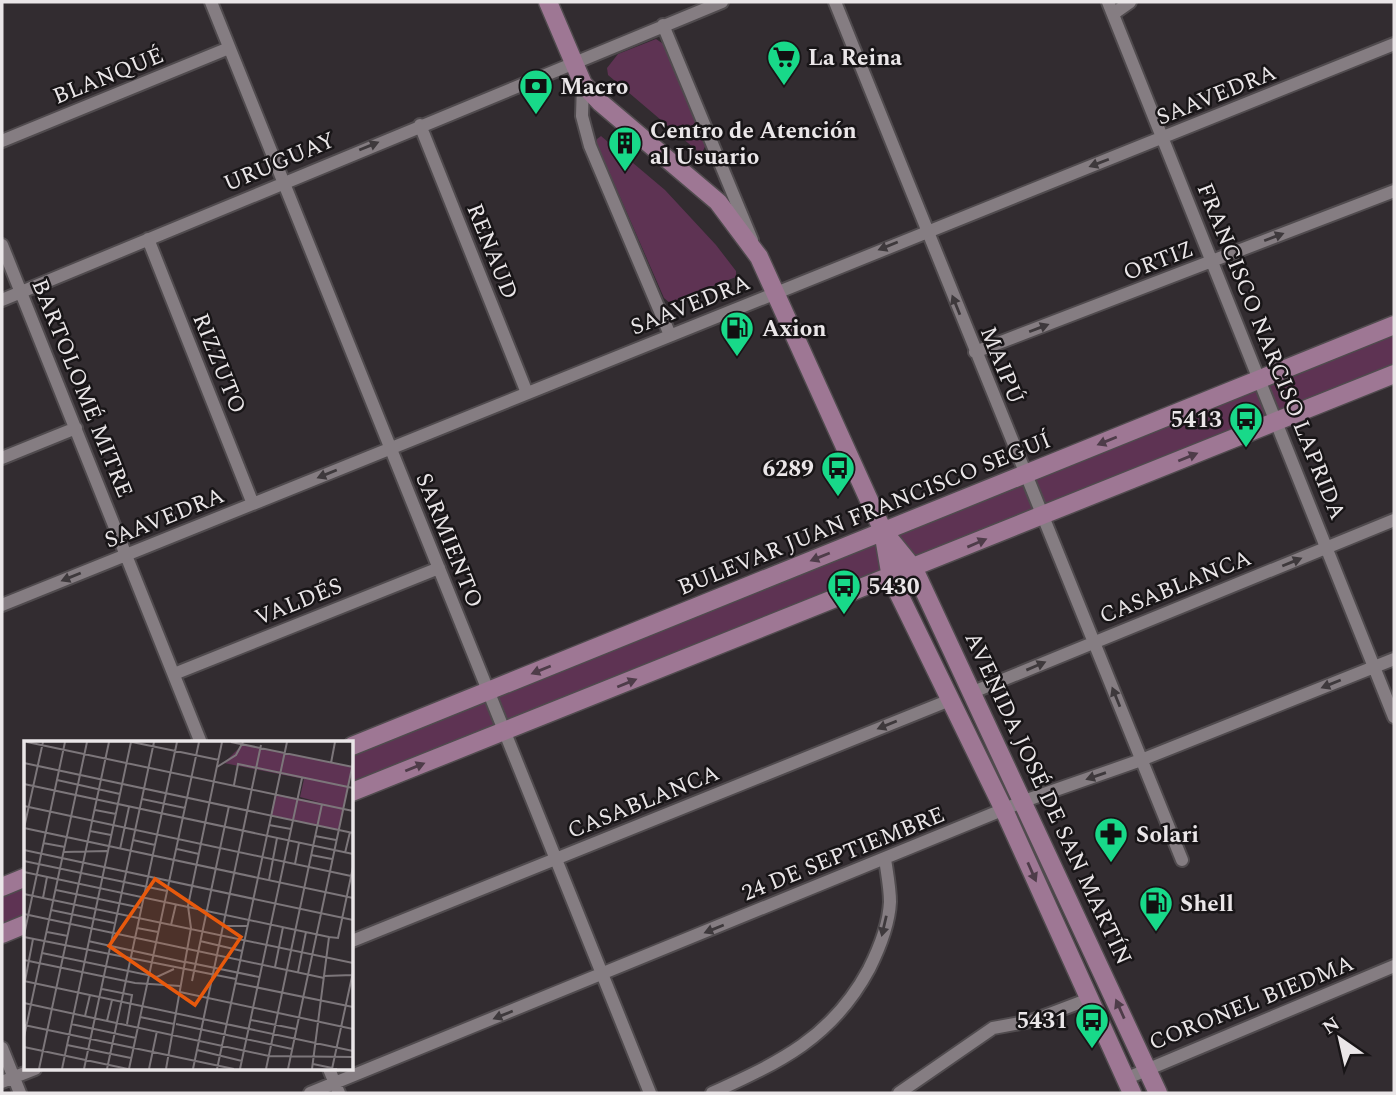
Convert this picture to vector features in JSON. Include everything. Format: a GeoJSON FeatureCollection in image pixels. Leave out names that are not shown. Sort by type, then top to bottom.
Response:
{"type":"FeatureCollection","features":[{"type":"Feature","properties":{"kind":"main road","name":"AVENIDA JOSÉ DE SAN MARTÍN"},"geometry":{"type":"LineString","coordinates":[[548,2],[583,83],[601,103],[718,202],[759,257],[883,531],[891,578],[1004,810],[1128,1086]]}},
{"type":"Feature","properties":{"kind":"main road","name":"BULEVAR JUAN FRANCISCO SEGUÍ"},"geometry":{"type":"LineString","coordinates":[[354,745],[1394,325]]}},
{"type":"Feature","properties":{"kind":"main road"},"geometry":{"type":"LineString","coordinates":[[354,791],[914,569],[1394,374]]}},
{"type":"Feature","properties":{"kind":"main road","name":"AVENIDA JOSÉ DE SAN MARTÍN"},"geometry":{"type":"LineString","coordinates":[[883,531],[914,569],[1158,1093]]}},
{"type":"Feature","properties":{"kind":"main road"},"geometry":{"type":"LineString","coordinates":[[2,887],[24,878]]}},
{"type":"Feature","properties":{"kind":"main road"},"geometry":{"type":"LineString","coordinates":[[2,934],[24,925]]}},
{"type":"Feature","properties":{"kind":"street","name":"SARMIENTO"},"geometry":{"type":"LineString","coordinates":[[211,2],[650,1093]]}},
{"type":"Feature","properties":{"kind":"street","name":"URUGUAY"},"geometry":{"type":"LineString","coordinates":[[2,300],[722,2]]}},
{"type":"Feature","properties":{"kind":"street","name":"MAIPÚ"},"geometry":{"type":"LineString","coordinates":[[835,2],[1182,860]]}},
{"type":"Feature","properties":{"kind":"street"},"geometry":{"type":"LineString","coordinates":[[1110,8],[1130,2]]}},
{"type":"Feature","properties":{"kind":"street","name":"FRANCISCO NARCISO LAPRIDA"},"geometry":{"type":"LineString","coordinates":[[1110,8],[1261,379],[1394,717]]}},
{"type":"Feature","properties":{"kind":"street","name":"AVENIDA JOSÉ DE SAN MARTÍN"},"geometry":{"type":"LineString","coordinates":[[663,25],[713,139],[759,257]]}},
{"type":"Feature","properties":{"kind":"street","name":"SAAVEDRA"},"geometry":{"type":"LineString","coordinates":[[2,605],[926,230],[1394,44]]}},
{"type":"Feature","properties":{"kind":"street","name":"BLANQUÉ"},"geometry":{"type":"LineString","coordinates":[[2,141],[229,48]]}},
{"type":"Feature","properties":{"kind":"street","name":"AVENIDA JOSÉ DE SAN MARTÍN"},"geometry":{"type":"LineString","coordinates":[[583,83],[582,116],[590,146],[670,335]]}},
{"type":"Feature","properties":{"kind":"street","name":"RENAUD"},"geometry":{"type":"LineString","coordinates":[[420,125],[527,393]]}},
{"type":"Feature","properties":{"kind":"street","name":"ORTIZ"},"geometry":{"type":"LineString","coordinates":[[975,352],[1394,191]]}},
{"type":"Feature","properties":{"kind":"street","name":"RIZZUTO"},"geometry":{"type":"LineString","coordinates":[[148,239],[253,504]]}},
{"type":"Feature","properties":{"kind":"street","name":"BARTOLOMÉ MITRE"},"geometry":{"type":"LineString","coordinates":[[2,245],[128,554],[200,741]]}},
{"type":"Feature","properties":{"kind":"street"},"geometry":{"type":"LineString","coordinates":[[2,457],[76,428]]}},
{"type":"Feature","properties":{"kind":"street","name":"CASABLANCA"},"geometry":{"type":"LineString","coordinates":[[973,692],[1394,520]]}},
{"type":"Feature","properties":{"kind":"street","name":"VALDÉS"},"geometry":{"type":"LineString","coordinates":[[174,674],[439,568]]}},
{"type":"Feature","properties":{"kind":"street","name":"24 DE SEPTIEMBRE"},"geometry":{"type":"LineString","coordinates":[[310,1093],[337,1088],[602,974],[1024,801],[1141,760],[1394,659]]}},
{"type":"Feature","properties":{"kind":"street","name":"CASABLANCA"},"geometry":{"type":"LineString","coordinates":[[354,940],[950,700]]}},
{"type":"Feature","properties":{"kind":"street"},"geometry":{"type":"LineString","coordinates":[[712,1093],[792,1054],[828,1027],[855,995],[879,948],[890,902],[885,859]]}},
{"type":"Feature","properties":{"kind":"street","name":"CORONEL BIEDMA"},"geometry":{"type":"LineString","coordinates":[[1128,1086],[1147,1068],[1394,966]]}},
{"type":"Feature","properties":{"kind":"street"},"geometry":{"type":"LineString","coordinates":[[899,1093],[993,1028],[1031,1021],[1089,999]]}},
{"type":"Feature","properties":{"kind":"street"},"geometry":{"type":"LineString","coordinates":[[2,1048],[8,1080],[20,1093]]}},
{"type":"Feature","properties":{"kind":"street"},"geometry":{"type":"LineString","coordinates":[[8,1080],[32,1070]]}},
{"type":"Feature","properties":{"kind":"street"},"geometry":{"type":"LineString","coordinates":[[329,1070],[337,1088]]}},
{"type":"Feature","properties":{"kind":"shaded area"},"geometry":{"type":"Polygon","coordinates":[[[656,39],[665,45],[706,145],[701,154],[608,75],[607,68],[618,54],[656,39]]]}},
{"type":"Feature","properties":{"kind":"shaded area"},"geometry":{"type":"Polygon","coordinates":[[[601,136],[665,190],[716,245],[736,271],[736,277],[670,303],[664,298],[597,144],[597,139],[601,136]]]}},
{"type":"Feature","properties":{"kind":"shaded area"},"geometry":{"type":"Polygon","coordinates":[[[1394,325],[1394,374],[354,791],[354,745],[1394,325]]]}},
{"type":"Feature","properties":{"kind":"shaded area"},"geometry":{"type":"Polygon","coordinates":[[[24,878],[24,925],[2,934],[2,887],[24,878]]]}},
{"type":"Feature","properties":{"kind":"place","name":"La Reina"},"geometry":{"type":"Point","coordinates":[784,87]}},
{"type":"Feature","properties":{"kind":"place","name":"Macro"},"geometry":{"type":"Point","coordinates":[536,116]}},
{"type":"Feature","properties":{"kind":"place","name":"Centro de Atención al Usuario"},"geometry":{"type":"Point","coordinates":[625,173]}},
{"type":"Feature","properties":{"kind":"place","name":"Axion"},"geometry":{"type":"Point","coordinates":[737,358]}},
{"type":"Feature","properties":{"kind":"place","name":"5413"},"geometry":{"type":"Point","coordinates":[1246,449]}},
{"type":"Feature","properties":{"kind":"place","name":"6289"},"geometry":{"type":"Point","coordinates":[838,498]}},
{"type":"Feature","properties":{"kind":"place","name":"5430"},"geometry":{"type":"Point","coordinates":[844,616]}},
{"type":"Feature","properties":{"kind":"place","name":"Solari"},"geometry":{"type":"Point","coordinates":[1111,864]}},
{"type":"Feature","properties":{"kind":"place","name":"Shell"},"geometry":{"type":"Point","coordinates":[1156,933]}},
{"type":"Feature","properties":{"kind":"place","name":"5431"},"geometry":{"type":"Point","coordinates":[1092,1050]}}]}
